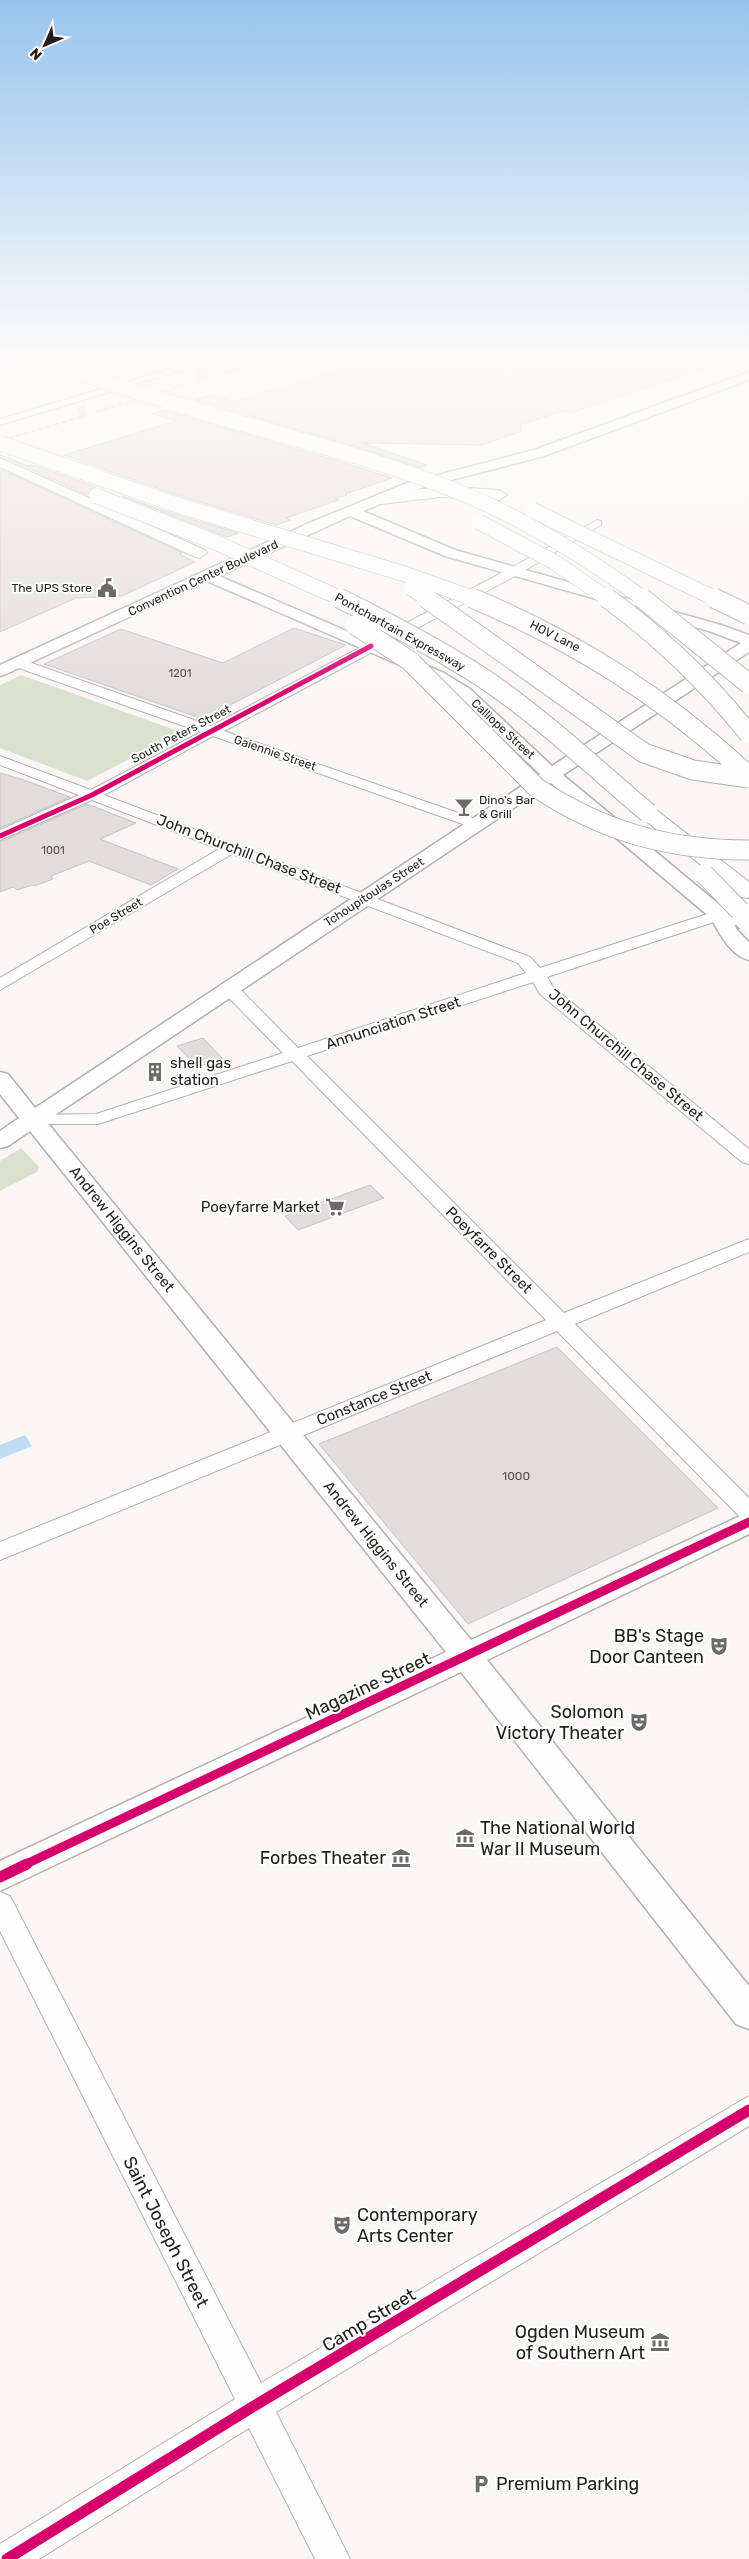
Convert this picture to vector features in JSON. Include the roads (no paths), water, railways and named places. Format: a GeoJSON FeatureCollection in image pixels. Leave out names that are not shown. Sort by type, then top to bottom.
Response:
{"type":"FeatureCollection","features":[{"type":"Feature","properties":{"kind":"highway"},"geometry":{"type":"LineString","coordinates":[[25,472],[324,609],[361,628],[410,660],[538,788],[559,804],[626,831],[683,847],[749,850]]}},
{"type":"Feature","properties":{"kind":"highway","name":"Pontchartrain Expressway"},"geometry":{"type":"LineString","coordinates":[[31,472],[165,522],[277,567],[358,605],[486,680],[648,813],[749,892]]}},
{"type":"Feature","properties":{"kind":"highway"},"geometry":{"type":"LineString","coordinates":[[82,472],[330,552],[375,570],[436,604],[644,753],[693,770],[749,777]]}},
{"type":"Feature","properties":{"kind":"highway"},"geometry":{"type":"LineString","coordinates":[[363,472],[444,506]]}},
{"type":"Feature","properties":{"kind":"highway"},"geometry":{"type":"LineString","coordinates":[[405,472],[500,511],[547,536],[615,577],[692,635],[749,684]]}},
{"type":"Feature","properties":{"kind":"highway"},"geometry":{"type":"LineString","coordinates":[[452,475],[583,532],[749,615]]}},
{"type":"Feature","properties":{"kind":"highway"},"geometry":{"type":"LineString","coordinates":[[381,499],[404,494],[453,492],[499,495]]}},
{"type":"Feature","properties":{"kind":"highway"},"geometry":{"type":"LineString","coordinates":[[462,514],[498,531],[564,570],[657,635],[749,710]]}},
{"type":"Feature","properties":{"kind":"highway","name":"HOV Lane"},"geometry":{"type":"LineString","coordinates":[[330,552],[466,596],[580,648],[653,694],[683,716],[749,777]]}},
{"type":"Feature","properties":{"kind":"highway"},"geometry":{"type":"LineString","coordinates":[[657,635],[749,734]]}},
{"type":"Feature","properties":{"kind":"highway"},"geometry":{"type":"LineString","coordinates":[[648,813],[666,840],[719,888],[749,921]]}},
{"type":"Feature","properties":{"kind":"highway"},"geometry":{"type":"LineString","coordinates":[[720,915],[749,921]]}},
{"type":"Feature","properties":{"kind":"street","name":"Convention Center Boulevard"},"geometry":{"type":"LineString","coordinates":[[0,671],[350,511],[412,486],[462,472]]}},
{"type":"Feature","properties":{"kind":"street"},"geometry":{"type":"LineString","coordinates":[[350,511],[450,553],[715,628],[749,641]]}},
{"type":"Feature","properties":{"kind":"street","name":"South Peters Street"},"geometry":{"type":"LineString","coordinates":[[0,836],[92,795],[513,572],[597,523]]}},
{"type":"Feature","properties":{"kind":"street","name":"Calliope Street"},"geometry":{"type":"LineString","coordinates":[[206,576],[438,676],[464,693],[551,774],[720,915],[728,932],[749,954]]}},
{"type":"Feature","properties":{"kind":"street","name":"Tchoupitoulas Street"},"geometry":{"type":"LineString","coordinates":[[0,1141],[714,666],[749,646]]}},
{"type":"Feature","properties":{"kind":"street","name":"Gaiennie Street"},"geometry":{"type":"LineString","coordinates":[[18,663],[476,824]]}},
{"type":"Feature","properties":{"kind":"street","name":"John Churchill Chase Street"},"geometry":{"type":"LineString","coordinates":[[0,760],[524,960],[538,976],[546,990],[749,1158]]}},
{"type":"Feature","properties":{"kind":"street","name":"Poe Street"},"geometry":{"type":"LineString","coordinates":[[0,985],[231,848]]}},
{"type":"Feature","properties":{"kind":"street","name":"Annunciation Street"},"geometry":{"type":"LineString","coordinates":[[33,1120],[98,1119],[538,976],[749,905]]}},
{"type":"Feature","properties":{"kind":"street","name":"Poeyfarre Street"},"geometry":{"type":"LineString","coordinates":[[229,988],[749,1512]]}},
{"type":"Feature","properties":{"kind":"street","name":"Andrew Higgins Street"},"geometry":{"type":"LineString","coordinates":[[0,1079],[466,1656],[749,2013]]}},
{"type":"Feature","properties":{"kind":"street","name":"Constance Street"},"geometry":{"type":"LineString","coordinates":[[0,1551],[749,1245]]}},
{"type":"Feature","properties":{"kind":"street","name":"Magazine Street"},"geometry":{"type":"LineString","coordinates":[[0,1877],[749,1522]]}},
{"type":"Feature","properties":{"kind":"street","name":"Saint Joseph Street"},"geometry":{"type":"LineString","coordinates":[[0,1904],[333,2559]]}},
{"type":"Feature","properties":{"kind":"street","name":"Camp Street"},"geometry":{"type":"LineString","coordinates":[[7,2559],[254,2406],[749,2110]]}},
{"type":"Feature","properties":{"kind":"water"},"geometry":{"type":"Polygon","coordinates":[[[25,1435],[32,1446],[0,1459],[0,1445],[25,1435]]]}},
{"type":"Feature","properties":{"kind":"place","name":"The UPS Store"},"geometry":{"type":"Point","coordinates":[107,588]}},
{"type":"Feature","properties":{"kind":"place","name":"Dino's Bar & Grill"},"geometry":{"type":"Point","coordinates":[464,807]}},
{"type":"Feature","properties":{"kind":"place","name":"shell gas station"},"geometry":{"type":"Point","coordinates":[155,1072]}},
{"type":"Feature","properties":{"kind":"place","name":"Poeyfarre Market"},"geometry":{"type":"Point","coordinates":[335,1207]}},
{"type":"Feature","properties":{"kind":"place","name":"BB's Stage Door Canteen"},"geometry":{"type":"Point","coordinates":[719,1646]}},
{"type":"Feature","properties":{"kind":"place","name":"Solomon Victory Theater"},"geometry":{"type":"Point","coordinates":[639,1722]}},
{"type":"Feature","properties":{"kind":"place","name":"The National World War II Museum"},"geometry":{"type":"Point","coordinates":[465,1838]}},
{"type":"Feature","properties":{"kind":"place","name":"Forbes Theater"},"geometry":{"type":"Point","coordinates":[401,1858]}},
{"type":"Feature","properties":{"kind":"place","name":"Contemporary Arts Center"},"geometry":{"type":"Point","coordinates":[342,2225]}},
{"type":"Feature","properties":{"kind":"place","name":"Ogden Museum of Southern Art"},"geometry":{"type":"Point","coordinates":[660,2342]}},
{"type":"Feature","properties":{"kind":"place","name":"Premium Parking"},"geometry":{"type":"Point","coordinates":[481,2484]}}]}
